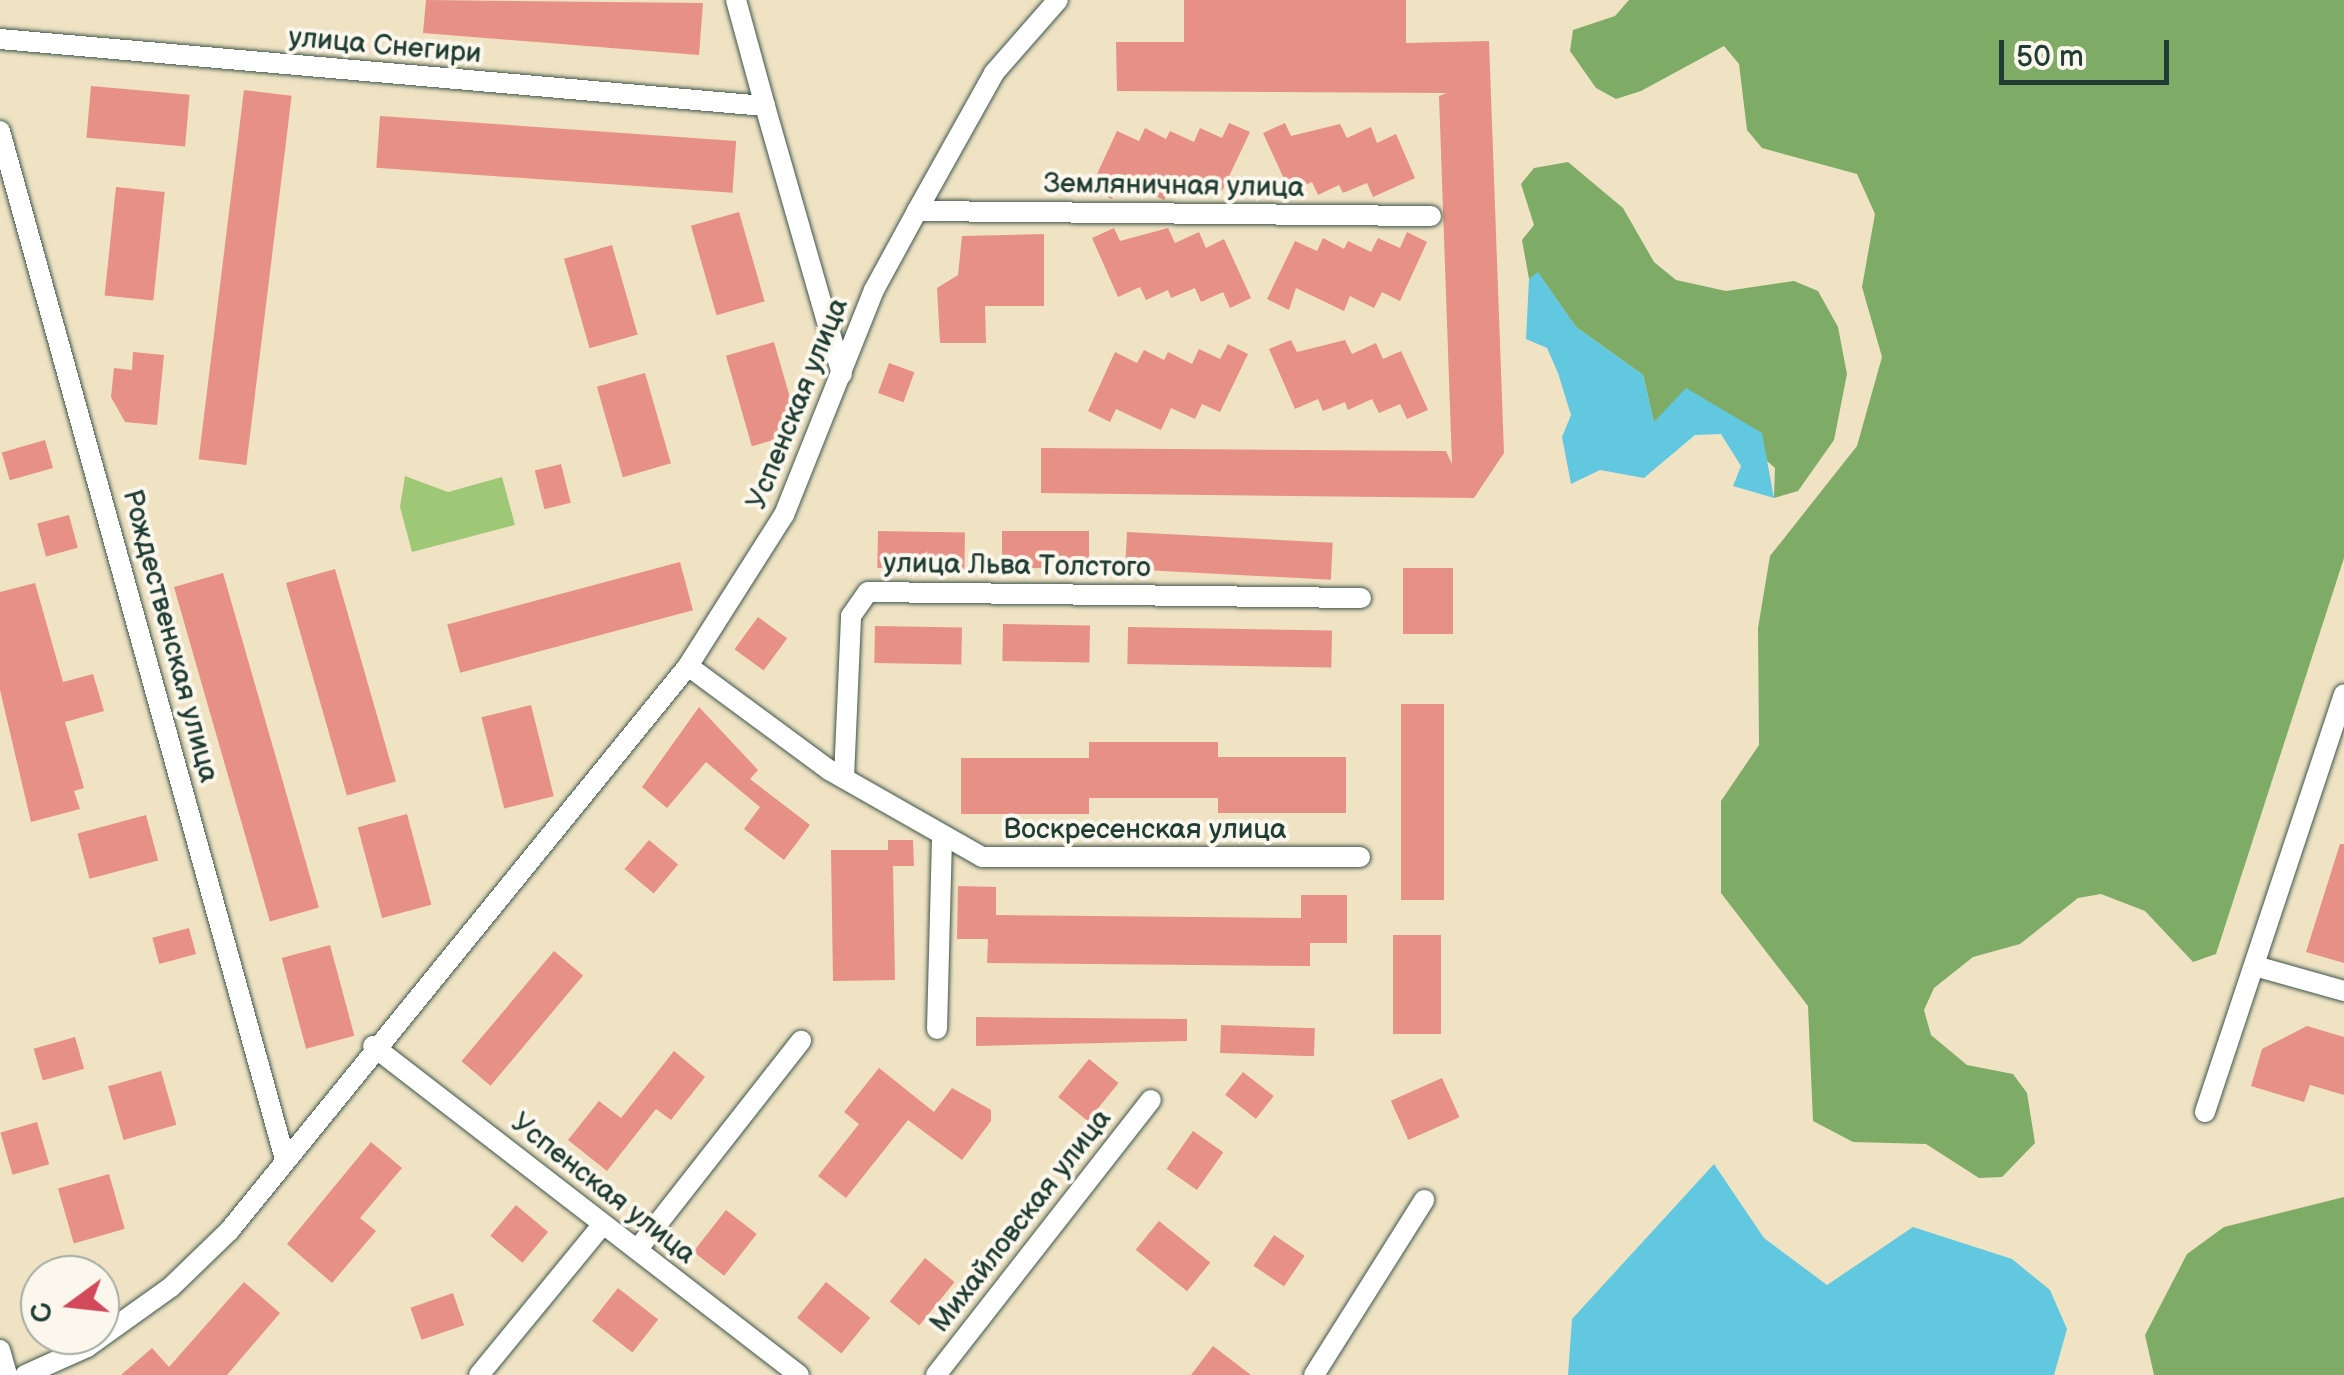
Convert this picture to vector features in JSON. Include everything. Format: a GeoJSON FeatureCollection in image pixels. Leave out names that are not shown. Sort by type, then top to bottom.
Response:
{"type":"FeatureCollection","features":[{"type":"Feature","properties":{"kind":"street"},"geometry":{"type":"LineString","coordinates":[[736,0],[842,374]]}},
{"type":"Feature","properties":{"kind":"street","name":"Успенская улица"},"geometry":{"type":"LineString","coordinates":[[25,1375],[87,1347],[171,1288],[688,666],[784,515],[842,374],[917,210],[994,73],[1058,0]]}},
{"type":"Feature","properties":{"kind":"street","name":"улица Снегири"},"geometry":{"type":"LineString","coordinates":[[0,40],[765,106]]}},
{"type":"Feature","properties":{"kind":"street","name":"Рождественская улица"},"geometry":{"type":"LineString","coordinates":[[0,131],[284,1156]]}},
{"type":"Feature","properties":{"kind":"street","name":"Земляничная улица"},"geometry":{"type":"LineString","coordinates":[[917,210],[1431,216]]}},
{"type":"Feature","properties":{"kind":"street","name":"улица Льва Толстого"},"geometry":{"type":"LineString","coordinates":[[844,778],[850,616],[868,592],[1360,598]]}},
{"type":"Feature","properties":{"kind":"street","name":"Воскресенская улица"},"geometry":{"type":"LineString","coordinates":[[688,666],[844,778],[942,838],[982,857],[1360,857]]}},
{"type":"Feature","properties":{"kind":"street"},"geometry":{"type":"LineString","coordinates":[[2204,1112],[2344,695]]}},
{"type":"Feature","properties":{"kind":"street"},"geometry":{"type":"LineString","coordinates":[[937,1029],[942,838]]}},
{"type":"Feature","properties":{"kind":"street"},"geometry":{"type":"LineString","coordinates":[[2255,966],[2344,991]]}},
{"type":"Feature","properties":{"kind":"street"},"geometry":{"type":"LineString","coordinates":[[637,1250],[802,1041]]}},
{"type":"Feature","properties":{"kind":"street","name":"Успенская улица"},"geometry":{"type":"LineString","coordinates":[[374,1046],[799,1375]]}},
{"type":"Feature","properties":{"kind":"street","name":"Михайловская улица"},"geometry":{"type":"LineString","coordinates":[[936,1375],[1151,1100]]}},
{"type":"Feature","properties":{"kind":"street"},"geometry":{"type":"LineString","coordinates":[[1314,1375],[1424,1200]]}},
{"type":"Feature","properties":{"kind":"street"},"geometry":{"type":"LineString","coordinates":[[480,1375],[602,1225]]}},
{"type":"Feature","properties":{"kind":"street"},"geometry":{"type":"LineString","coordinates":[[0,1350],[7,1375]]}},
{"type":"Feature","properties":{"kind":"green space"},"geometry":{"type":"Polygon","coordinates":[[[1629,0],[2344,0],[2344,558],[2216,954],[2193,962],[2145,911],[2101,894],[2078,898],[2020,944],[1973,957],[1934,988],[1924,1010],[1931,1035],[1967,1065],[2013,1074],[2027,1093],[2035,1143],[2002,1177],[1979,1178],[1926,1144],[1853,1142],[1813,1121],[1808,1006],[1721,893],[1721,801],[1759,745],[1758,628],[1770,556],[1857,446],[1882,357],[1862,287],[1875,214],[1857,174],[1762,148],[1747,130],[1739,64],[1724,46],[1641,91],[1616,99],[1596,88],[1570,51],[1573,30],[1615,16],[1629,0]]]}},
{"type":"Feature","properties":{"kind":"green space"},"geometry":{"type":"Polygon","coordinates":[[[1568,162],[1623,208],[1654,262],[1676,280],[1726,291],[1794,281],[1818,291],[1838,327],[1847,374],[1834,440],[1798,491],[1774,498],[1775,468],[1686,389],[1654,423],[1643,375],[1576,327],[1538,273],[1529,279],[1522,240],[1534,225],[1521,184],[1534,168],[1568,162]]]}},
{"type":"Feature","properties":{"kind":"green space"},"geometry":{"type":"Polygon","coordinates":[[[405,476],[448,492],[502,477],[515,525],[412,552],[400,507],[405,476]]]}},
{"type":"Feature","properties":{"kind":"green space"},"geometry":{"type":"Polygon","coordinates":[[[2344,1197],[2344,1375],[2154,1375],[2145,1335],[2187,1254],[2224,1227],[2344,1197]]]}},
{"type":"Feature","properties":{"kind":"water"},"geometry":{"type":"Polygon","coordinates":[[[1538,272],[1576,327],[1643,375],[1654,422],[1686,388],[1762,433],[1774,498],[1733,486],[1741,466],[1721,434],[1695,435],[1644,478],[1600,470],[1571,484],[1562,437],[1571,415],[1558,373],[1547,348],[1526,339],[1529,279],[1538,272]]]}},
{"type":"Feature","properties":{"kind":"water"},"geometry":{"type":"Polygon","coordinates":[[[1714,1164],[1764,1238],[1827,1285],[1913,1227],[2012,1259],[2050,1290],[2067,1329],[2054,1375],[1568,1375],[1572,1319],[1714,1164]]]}},
{"type":"Feature","properties":{"kind":"building"},"geometry":{"type":"Polygon","coordinates":[[[426,0],[703,3],[699,55],[423,33],[426,0]]]}},
{"type":"Feature","properties":{"kind":"building"},"geometry":{"type":"Polygon","coordinates":[[[1184,0],[1406,0],[1406,43],[1489,41],[1504,453],[1474,498],[1041,493],[1041,448],[1446,451],[1452,464],[1439,96],[1447,93],[1117,91],[1116,42],[1184,42],[1184,0]]]}},
{"type":"Feature","properties":{"kind":"building"},"geometry":{"type":"Polygon","coordinates":[[[91,86],[190,95],[185,146],[86,138],[91,86]]]}},
{"type":"Feature","properties":{"kind":"building"},"geometry":{"type":"Polygon","coordinates":[[[244,90],[292,96],[246,465],[199,459],[244,90]]]}},
{"type":"Feature","properties":{"kind":"building"},"geometry":{"type":"Polygon","coordinates":[[[380,116],[736,141],[733,193],[376,168],[380,116]]]}},
{"type":"Feature","properties":{"kind":"building"},"geometry":{"type":"Polygon","coordinates":[[[1229,123],[1250,132],[1222,191],[1204,182],[1196,198],[1173,186],[1164,200],[1119,179],[1112,199],[1090,189],[1117,131],[1139,141],[1145,128],[1166,139],[1170,131],[1194,142],[1200,128],[1222,138],[1229,123]]]}},
{"type":"Feature","properties":{"kind":"building"},"geometry":{"type":"Polygon","coordinates":[[[1285,123],[1291,136],[1340,124],[1347,138],[1371,127],[1377,143],[1396,134],[1415,178],[1373,197],[1367,183],[1343,193],[1339,185],[1318,195],[1312,182],[1290,192],[1263,133],[1285,123]]]}},
{"type":"Feature","properties":{"kind":"building"},"geometry":{"type":"Polygon","coordinates":[[[116,187],[165,192],[153,301],[105,295],[116,187]]]}},
{"type":"Feature","properties":{"kind":"building"},"geometry":{"type":"Polygon","coordinates":[[[739,212],[765,301],[717,315],[691,226],[739,212]]]}},
{"type":"Feature","properties":{"kind":"building"},"geometry":{"type":"Polygon","coordinates":[[[1114,228],[1120,241],[1168,228],[1175,243],[1199,232],[1206,248],[1224,239],[1251,298],[1230,308],[1223,292],[1201,302],[1195,288],[1171,298],[1168,290],[1146,300],[1140,287],[1118,297],[1092,238],[1114,228]]]}},
{"type":"Feature","properties":{"kind":"building"},"geometry":{"type":"Polygon","coordinates":[[[1407,232],[1427,242],[1400,301],[1382,292],[1374,308],[1350,296],[1344,311],[1296,288],[1289,310],[1267,299],[1295,241],[1317,251],[1323,238],[1344,249],[1348,241],[1371,252],[1378,238],[1400,248],[1407,232]]]}},
{"type":"Feature","properties":{"kind":"building"},"geometry":{"type":"Polygon","coordinates":[[[1044,234],[1044,306],[985,306],[986,343],[940,343],[937,288],[958,275],[962,236],[1044,234]]]}},
{"type":"Feature","properties":{"kind":"building"},"geometry":{"type":"Polygon","coordinates":[[[612,245],[638,334],[590,348],[564,259],[612,245]]]}},
{"type":"Feature","properties":{"kind":"building"},"geometry":{"type":"Polygon","coordinates":[[[1291,340],[1297,352],[1345,340],[1352,354],[1376,343],[1383,359],[1401,351],[1428,410],[1407,419],[1400,404],[1379,413],[1372,399],[1348,410],[1345,402],[1323,411],[1318,399],[1295,409],[1269,349],[1291,340]]]}},
{"type":"Feature","properties":{"kind":"building"},"geometry":{"type":"Polygon","coordinates":[[[774,342],[800,432],[752,446],[726,356],[774,342]]]}},
{"type":"Feature","properties":{"kind":"building"},"geometry":{"type":"Polygon","coordinates":[[[1228,344],[1248,354],[1220,412],[1202,404],[1195,419],[1171,408],[1161,430],[1116,409],[1110,422],[1088,411],[1115,352],[1137,363],[1144,350],[1164,360],[1168,352],[1192,364],[1199,349],[1220,359],[1228,344]]]}},
{"type":"Feature","properties":{"kind":"building"},"geometry":{"type":"Polygon","coordinates":[[[133,352],[164,355],[157,425],[125,422],[111,397],[114,368],[132,370],[133,352]]]}},
{"type":"Feature","properties":{"kind":"building"},"geometry":{"type":"Polygon","coordinates":[[[889,363],[914,372],[903,402],[878,393],[889,363]]]}},
{"type":"Feature","properties":{"kind":"building"},"geometry":{"type":"Polygon","coordinates":[[[645,373],[671,463],[623,477],[597,387],[645,373]]]}},
{"type":"Feature","properties":{"kind":"building"},"geometry":{"type":"Polygon","coordinates":[[[45,440],[53,468],[10,480],[2,452],[45,440]]]}},
{"type":"Feature","properties":{"kind":"building"},"geometry":{"type":"Polygon","coordinates":[[[561,464],[571,503],[544,509],[535,471],[561,464]]]}},
{"type":"Feature","properties":{"kind":"building"},"geometry":{"type":"Polygon","coordinates":[[[69,515],[78,548],[46,556],[37,524],[69,515]]]}},
{"type":"Feature","properties":{"kind":"building"},"geometry":{"type":"Polygon","coordinates":[[[878,531],[965,533],[964,570],[877,568],[878,531]]]}},
{"type":"Feature","properties":{"kind":"building"},"geometry":{"type":"Polygon","coordinates":[[[1002,531],[1089,531],[1089,568],[1002,568],[1002,531]]]}},
{"type":"Feature","properties":{"kind":"building"},"geometry":{"type":"Polygon","coordinates":[[[1127,532],[1333,543],[1331,580],[1125,569],[1127,532]]]}},
{"type":"Feature","properties":{"kind":"building"},"geometry":{"type":"Polygon","coordinates":[[[680,562],[693,610],[460,673],[447,624],[680,562]]]}},
{"type":"Feature","properties":{"kind":"building"},"geometry":{"type":"Polygon","coordinates":[[[1403,568],[1453,568],[1453,634],[1403,634],[1403,568]]]}},
{"type":"Feature","properties":{"kind":"building"},"geometry":{"type":"Polygon","coordinates":[[[335,569],[396,781],[347,795],[286,583],[335,569]]]}},
{"type":"Feature","properties":{"kind":"building"},"geometry":{"type":"Polygon","coordinates":[[[223,573],[319,908],[270,922],[174,587],[223,573]]]}},
{"type":"Feature","properties":{"kind":"building"},"geometry":{"type":"Polygon","coordinates":[[[35,583],[63,682],[93,674],[104,711],[65,722],[84,788],[74,791],[80,809],[31,822],[0,690],[0,592],[35,583]]]}},
{"type":"Feature","properties":{"kind":"building"},"geometry":{"type":"Polygon","coordinates":[[[758,617],[787,638],[764,671],[734,649],[758,617]]]}},
{"type":"Feature","properties":{"kind":"building"},"geometry":{"type":"Polygon","coordinates":[[[1003,624],[1090,626],[1089,663],[1002,661],[1003,624]]]}},
{"type":"Feature","properties":{"kind":"building"},"geometry":{"type":"Polygon","coordinates":[[[875,626],[962,628],[961,665],[874,663],[875,626]]]}},
{"type":"Feature","properties":{"kind":"building"},"geometry":{"type":"Polygon","coordinates":[[[1128,627],[1332,631],[1331,668],[1127,664],[1128,627]]]}},
{"type":"Feature","properties":{"kind":"building"},"geometry":{"type":"Polygon","coordinates":[[[1401,704],[1444,704],[1444,900],[1401,900],[1401,704]]]}},
{"type":"Feature","properties":{"kind":"building"},"geometry":{"type":"Polygon","coordinates":[[[531,705],[554,796],[504,809],[482,717],[531,705]]]}},
{"type":"Feature","properties":{"kind":"building"},"geometry":{"type":"Polygon","coordinates":[[[699,707],[758,770],[750,779],[810,825],[784,860],[744,829],[760,807],[706,762],[667,808],[642,787],[699,707]]]}},
{"type":"Feature","properties":{"kind":"building"},"geometry":{"type":"Polygon","coordinates":[[[1089,742],[1218,742],[1218,757],[1346,757],[1346,813],[1218,813],[1218,798],[1089,798],[1089,814],[961,814],[961,758],[1089,758],[1089,742]]]}},
{"type":"Feature","properties":{"kind":"building"},"geometry":{"type":"Polygon","coordinates":[[[407,814],[431,905],[382,918],[358,827],[407,814]]]}},
{"type":"Feature","properties":{"kind":"building"},"geometry":{"type":"Polygon","coordinates":[[[146,815],[158,860],[90,879],[77,833],[146,815]]]}},
{"type":"Feature","properties":{"kind":"building"},"geometry":{"type":"Polygon","coordinates":[[[649,840],[678,864],[654,894],[625,869],[649,840]]]}},
{"type":"Feature","properties":{"kind":"building"},"geometry":{"type":"Polygon","coordinates":[[[888,840],[913,840],[914,866],[893,866],[895,980],[833,981],[831,850],[888,850],[888,840]]]}},
{"type":"Feature","properties":{"kind":"building"},"geometry":{"type":"Polygon","coordinates":[[[2340,844],[2344,844],[2344,963],[2306,952],[2340,844]]]}},
{"type":"Feature","properties":{"kind":"building"},"geometry":{"type":"Polygon","coordinates":[[[958,886],[996,887],[996,915],[1301,918],[1301,895],[1347,895],[1347,943],[1310,943],[1310,966],[987,963],[988,939],[957,939],[958,886]]]}},
{"type":"Feature","properties":{"kind":"building"},"geometry":{"type":"Polygon","coordinates":[[[189,928],[196,954],[159,964],[152,938],[189,928]]]}},
{"type":"Feature","properties":{"kind":"building"},"geometry":{"type":"Polygon","coordinates":[[[1393,935],[1441,935],[1441,1034],[1393,1034],[1393,935]]]}},
{"type":"Feature","properties":{"kind":"building"},"geometry":{"type":"Polygon","coordinates":[[[330,945],[354,1036],[306,1049],[282,958],[330,945]]]}},
{"type":"Feature","properties":{"kind":"building"},"geometry":{"type":"Polygon","coordinates":[[[554,951],[583,975],[491,1086],[461,1061],[554,951]]]}},
{"type":"Feature","properties":{"kind":"building"},"geometry":{"type":"Polygon","coordinates":[[[976,1017],[1187,1019],[1187,1041],[976,1046],[976,1017]]]}},
{"type":"Feature","properties":{"kind":"building"},"geometry":{"type":"Polygon","coordinates":[[[1221,1025],[1315,1028],[1314,1056],[1220,1053],[1221,1025]]]}},
{"type":"Feature","properties":{"kind":"building"},"geometry":{"type":"Polygon","coordinates":[[[2307,1026],[2344,1037],[2344,1095],[2310,1085],[2304,1102],[2251,1086],[2262,1049],[2307,1026]]]}},
{"type":"Feature","properties":{"kind":"building"},"geometry":{"type":"Polygon","coordinates":[[[75,1037],[84,1069],[43,1081],[34,1049],[75,1037]]]}},
{"type":"Feature","properties":{"kind":"building"},"geometry":{"type":"Polygon","coordinates":[[[674,1051],[705,1077],[671,1120],[656,1109],[607,1171],[568,1140],[599,1101],[621,1118],[674,1051]]]}},
{"type":"Feature","properties":{"kind":"building"},"geometry":{"type":"Polygon","coordinates":[[[1089,1059],[1119,1083],[1088,1121],[1058,1097],[1089,1059]]]}},
{"type":"Feature","properties":{"kind":"building"},"geometry":{"type":"Polygon","coordinates":[[[879,1068],[934,1112],[952,1088],[991,1110],[991,1121],[962,1160],[908,1120],[846,1198],[818,1176],[859,1124],[844,1112],[879,1068]]]}},
{"type":"Feature","properties":{"kind":"building"},"geometry":{"type":"Polygon","coordinates":[[[161,1071],[176,1125],[124,1140],[108,1086],[161,1071]]]}},
{"type":"Feature","properties":{"kind":"building"},"geometry":{"type":"Polygon","coordinates":[[[1243,1072],[1274,1096],[1256,1119],[1225,1095],[1243,1072]]]}},
{"type":"Feature","properties":{"kind":"building"},"geometry":{"type":"Polygon","coordinates":[[[1442,1078],[1459,1117],[1408,1140],[1391,1101],[1442,1078]]]}},
{"type":"Feature","properties":{"kind":"building"},"geometry":{"type":"Polygon","coordinates":[[[37,1122],[49,1164],[13,1175],[0,1132],[37,1122]]]}},
{"type":"Feature","properties":{"kind":"building"},"geometry":{"type":"Polygon","coordinates":[[[1193,1131],[1223,1152],[1197,1190],[1167,1169],[1193,1131]]]}},
{"type":"Feature","properties":{"kind":"building"},"geometry":{"type":"Polygon","coordinates":[[[371,1142],[402,1168],[360,1218],[376,1231],[332,1283],[287,1244],[371,1142]]]}},
{"type":"Feature","properties":{"kind":"building"},"geometry":{"type":"Polygon","coordinates":[[[109,1174],[125,1229],[74,1243],[58,1189],[109,1174]]]}},
{"type":"Feature","properties":{"kind":"building"},"geometry":{"type":"Polygon","coordinates":[[[516,1205],[548,1232],[522,1263],[490,1236],[516,1205]]]}},
{"type":"Feature","properties":{"kind":"building"},"geometry":{"type":"Polygon","coordinates":[[[726,1210],[757,1234],[724,1276],[693,1252],[726,1210]]]}},
{"type":"Feature","properties":{"kind":"building"},"geometry":{"type":"Polygon","coordinates":[[[1159,1221],[1210,1263],[1187,1291],[1136,1250],[1159,1221]]]}},
{"type":"Feature","properties":{"kind":"building"},"geometry":{"type":"Polygon","coordinates":[[[1274,1235],[1305,1256],[1284,1286],[1253,1266],[1274,1235]]]}},
{"type":"Feature","properties":{"kind":"building"},"geometry":{"type":"Polygon","coordinates":[[[925,1258],[955,1282],[919,1325],[890,1302],[925,1258]]]}},
{"type":"Feature","properties":{"kind":"building"},"geometry":{"type":"Polygon","coordinates":[[[244,1282],[280,1313],[227,1375],[121,1375],[152,1348],[169,1367],[244,1282]]]}},
{"type":"Feature","properties":{"kind":"building"},"geometry":{"type":"Polygon","coordinates":[[[826,1282],[870,1318],[841,1354],[797,1318],[826,1282]]]}},
{"type":"Feature","properties":{"kind":"building"},"geometry":{"type":"Polygon","coordinates":[[[618,1288],[658,1319],[632,1352],[592,1321],[618,1288]]]}},
{"type":"Feature","properties":{"kind":"building"},"geometry":{"type":"Polygon","coordinates":[[[453,1293],[464,1325],[422,1340],[410,1308],[453,1293]]]}},
{"type":"Feature","properties":{"kind":"building"},"geometry":{"type":"Polygon","coordinates":[[[1213,1346],[1251,1375],[1191,1375],[1213,1346]]]}}]}
